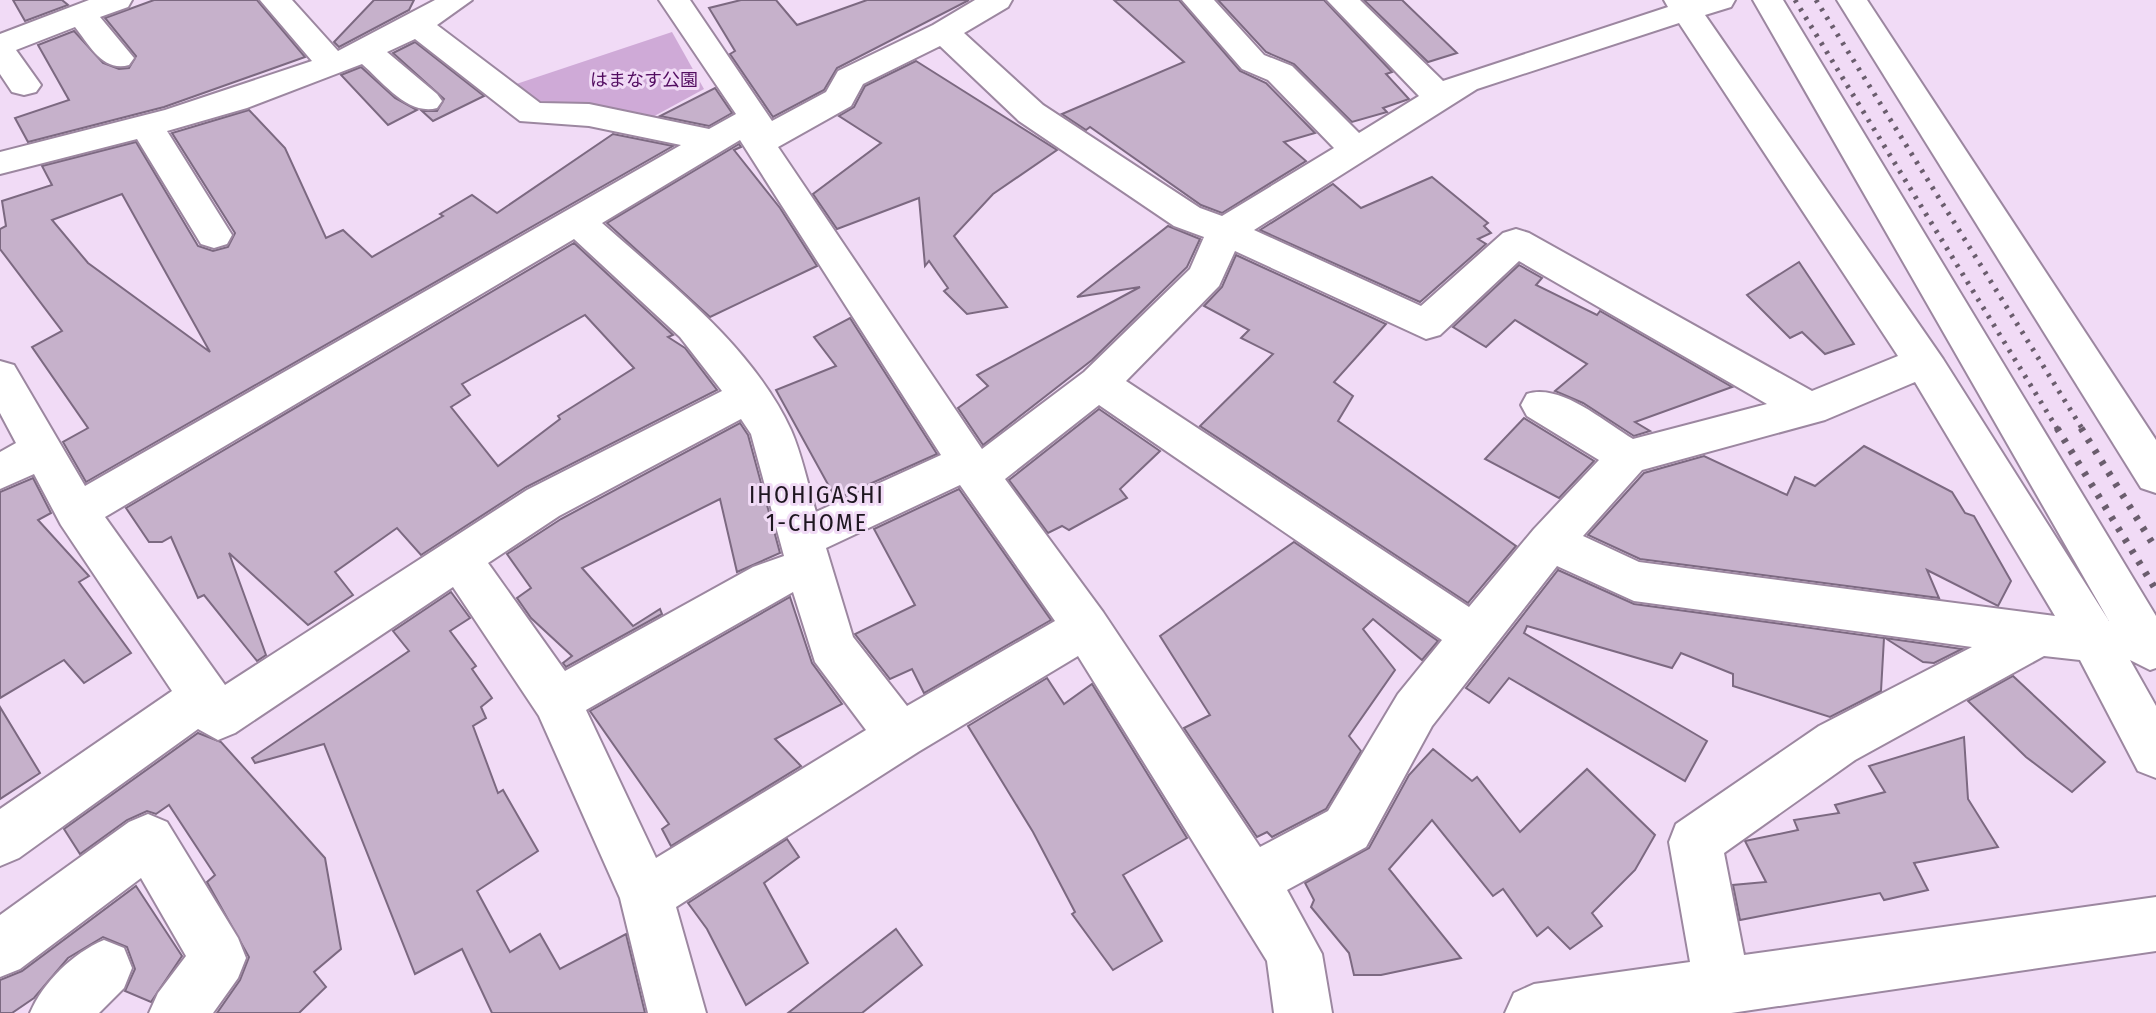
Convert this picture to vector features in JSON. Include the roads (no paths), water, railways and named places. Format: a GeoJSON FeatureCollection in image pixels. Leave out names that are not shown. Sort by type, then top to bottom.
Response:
{"type":"FeatureCollection","features":[{"type":"Feature","properties":{"kind":"street"},"geometry":{"type":"LineString","coordinates":[[24,85],[0,48],[117,0]]}},
{"type":"Feature","properties":{"kind":"street"},"geometry":{"type":"LineString","coordinates":[[275,0],[331,63]]}},
{"type":"Feature","properties":{"kind":"street"},"geometry":{"type":"LineString","coordinates":[[674,0],[973,469],[1086,627],[1251,881],[1294,954],[1303,1013]]}},
{"type":"Feature","properties":{"kind":"street"},"geometry":{"type":"LineString","coordinates":[[77,512],[714,141],[756,130],[839,99],[850,78],[944,32],[997,0]]}},
{"type":"Feature","properties":{"kind":"street"},"geometry":{"type":"LineString","coordinates":[[1197,0],[1253,62],[1280,73],[1355,149]]}},
{"type":"Feature","properties":{"kind":"street"},"geometry":{"type":"LineString","coordinates":[[1342,0],[1441,98]]}},
{"type":"Feature","properties":{"kind":"street"},"geometry":{"type":"LineString","coordinates":[[1768,0],[2153,649]]}},
{"type":"Feature","properties":{"kind":"street"},"geometry":{"type":"LineString","coordinates":[[1852,0],[2156,476]]}},
{"type":"Feature","properties":{"kind":"street"},"geometry":{"type":"LineString","coordinates":[[557,701],[769,581],[806,553],[973,469],[1098,383],[1206,276],[1225,231],[1355,149],[1465,82],[1695,3],[2096,639],[2156,754]]}},
{"type":"Feature","properties":{"kind":"street"},"geometry":{"type":"LineString","coordinates":[[0,163],[218,108],[365,50],[434,10],[532,113],[589,115],[714,141]]}},
{"type":"Feature","properties":{"kind":"street"},"geometry":{"type":"LineString","coordinates":[[80,14],[118,58]]}},
{"type":"Feature","properties":{"kind":"street"},"geometry":{"type":"LineString","coordinates":[[944,32],[1031,113],[1187,217],[1225,231],[1426,325],[1516,242],[1810,409]]}},
{"type":"Feature","properties":{"kind":"street"},"geometry":{"type":"LineString","coordinates":[[365,50],[425,101]]}},
{"type":"Feature","properties":{"kind":"street"},"geometry":{"type":"LineString","coordinates":[[146,125],[214,235]]}},
{"type":"Feature","properties":{"kind":"street"},"geometry":{"type":"LineString","coordinates":[[578,222],[694,327],[749,396],[771,432],[832,647],[900,736]]}},
{"type":"Feature","properties":{"kind":"street"},"geometry":{"type":"LineString","coordinates":[[1251,881],[1347,829],[1415,710],[1550,542],[1628,457],[1810,409],[1923,362]]}},
{"type":"Feature","properties":{"kind":"street"},"geometry":{"type":"LineString","coordinates":[[0,376],[77,512],[218,717],[543,503],[749,396]]}},
{"type":"Feature","properties":{"kind":"street"},"geometry":{"type":"LineString","coordinates":[[1098,383],[1474,636]]}},
{"type":"Feature","properties":{"kind":"street"},"geometry":{"type":"LineString","coordinates":[[1542,405],[1628,457]]}},
{"type":"Feature","properties":{"kind":"street"},"geometry":{"type":"LineString","coordinates":[[0,472],[42,449]]}},
{"type":"Feature","properties":{"kind":"street"},"geometry":{"type":"LineString","coordinates":[[1550,542],[1634,581],[2039,635],[2096,639],[2153,649]]}},
{"type":"Feature","properties":{"kind":"street"},"geometry":{"type":"LineString","coordinates":[[460,560],[557,701],[646,895],[677,1013]]}},
{"type":"Feature","properties":{"kind":"street"},"geometry":{"type":"LineString","coordinates":[[646,895],[900,736],[1086,627]]}},
{"type":"Feature","properties":{"kind":"street"},"geometry":{"type":"LineString","coordinates":[[1722,984],[1695,842],[1837,743],[2039,635]]}},
{"type":"Feature","properties":{"kind":"street"},"geometry":{"type":"LineString","coordinates":[[0,840],[204,697]]}},
{"type":"Feature","properties":{"kind":"street"},"geometry":{"type":"LineString","coordinates":[[0,949],[148,840],[218,958],[178,1013]]}},
{"type":"Feature","properties":{"kind":"street"},"geometry":{"type":"LineString","coordinates":[[1534,1013],[2156,924]]}},
{"type":"Feature","properties":{"kind":"street"},"geometry":{"type":"LineString","coordinates":[[59,1013],[104,968]]}},
{"type":"Feature","properties":{"kind":"railway"},"geometry":{"type":"LineString","coordinates":[[1795,0],[2058,430]]}},
{"type":"Feature","properties":{"kind":"railway"},"geometry":{"type":"LineString","coordinates":[[1816,0],[2083,430]]}},
{"type":"Feature","properties":{"kind":"railway"},"geometry":{"type":"LineString","coordinates":[[2057,428],[2156,590]]}},
{"type":"Feature","properties":{"kind":"railway"},"geometry":{"type":"LineString","coordinates":[[2081,428],[2156,549]]}},
{"type":"Feature","properties":{"kind":"district","name":"IHOHIGASHI 1-CHOME"},"geometry":{"type":"Point","coordinates":[817,509]}},
{"type":"Feature","properties":{"kind":"park label","name":"はまなす公園"},"geometry":{"type":"Point","coordinates":[644,80]}}]}
